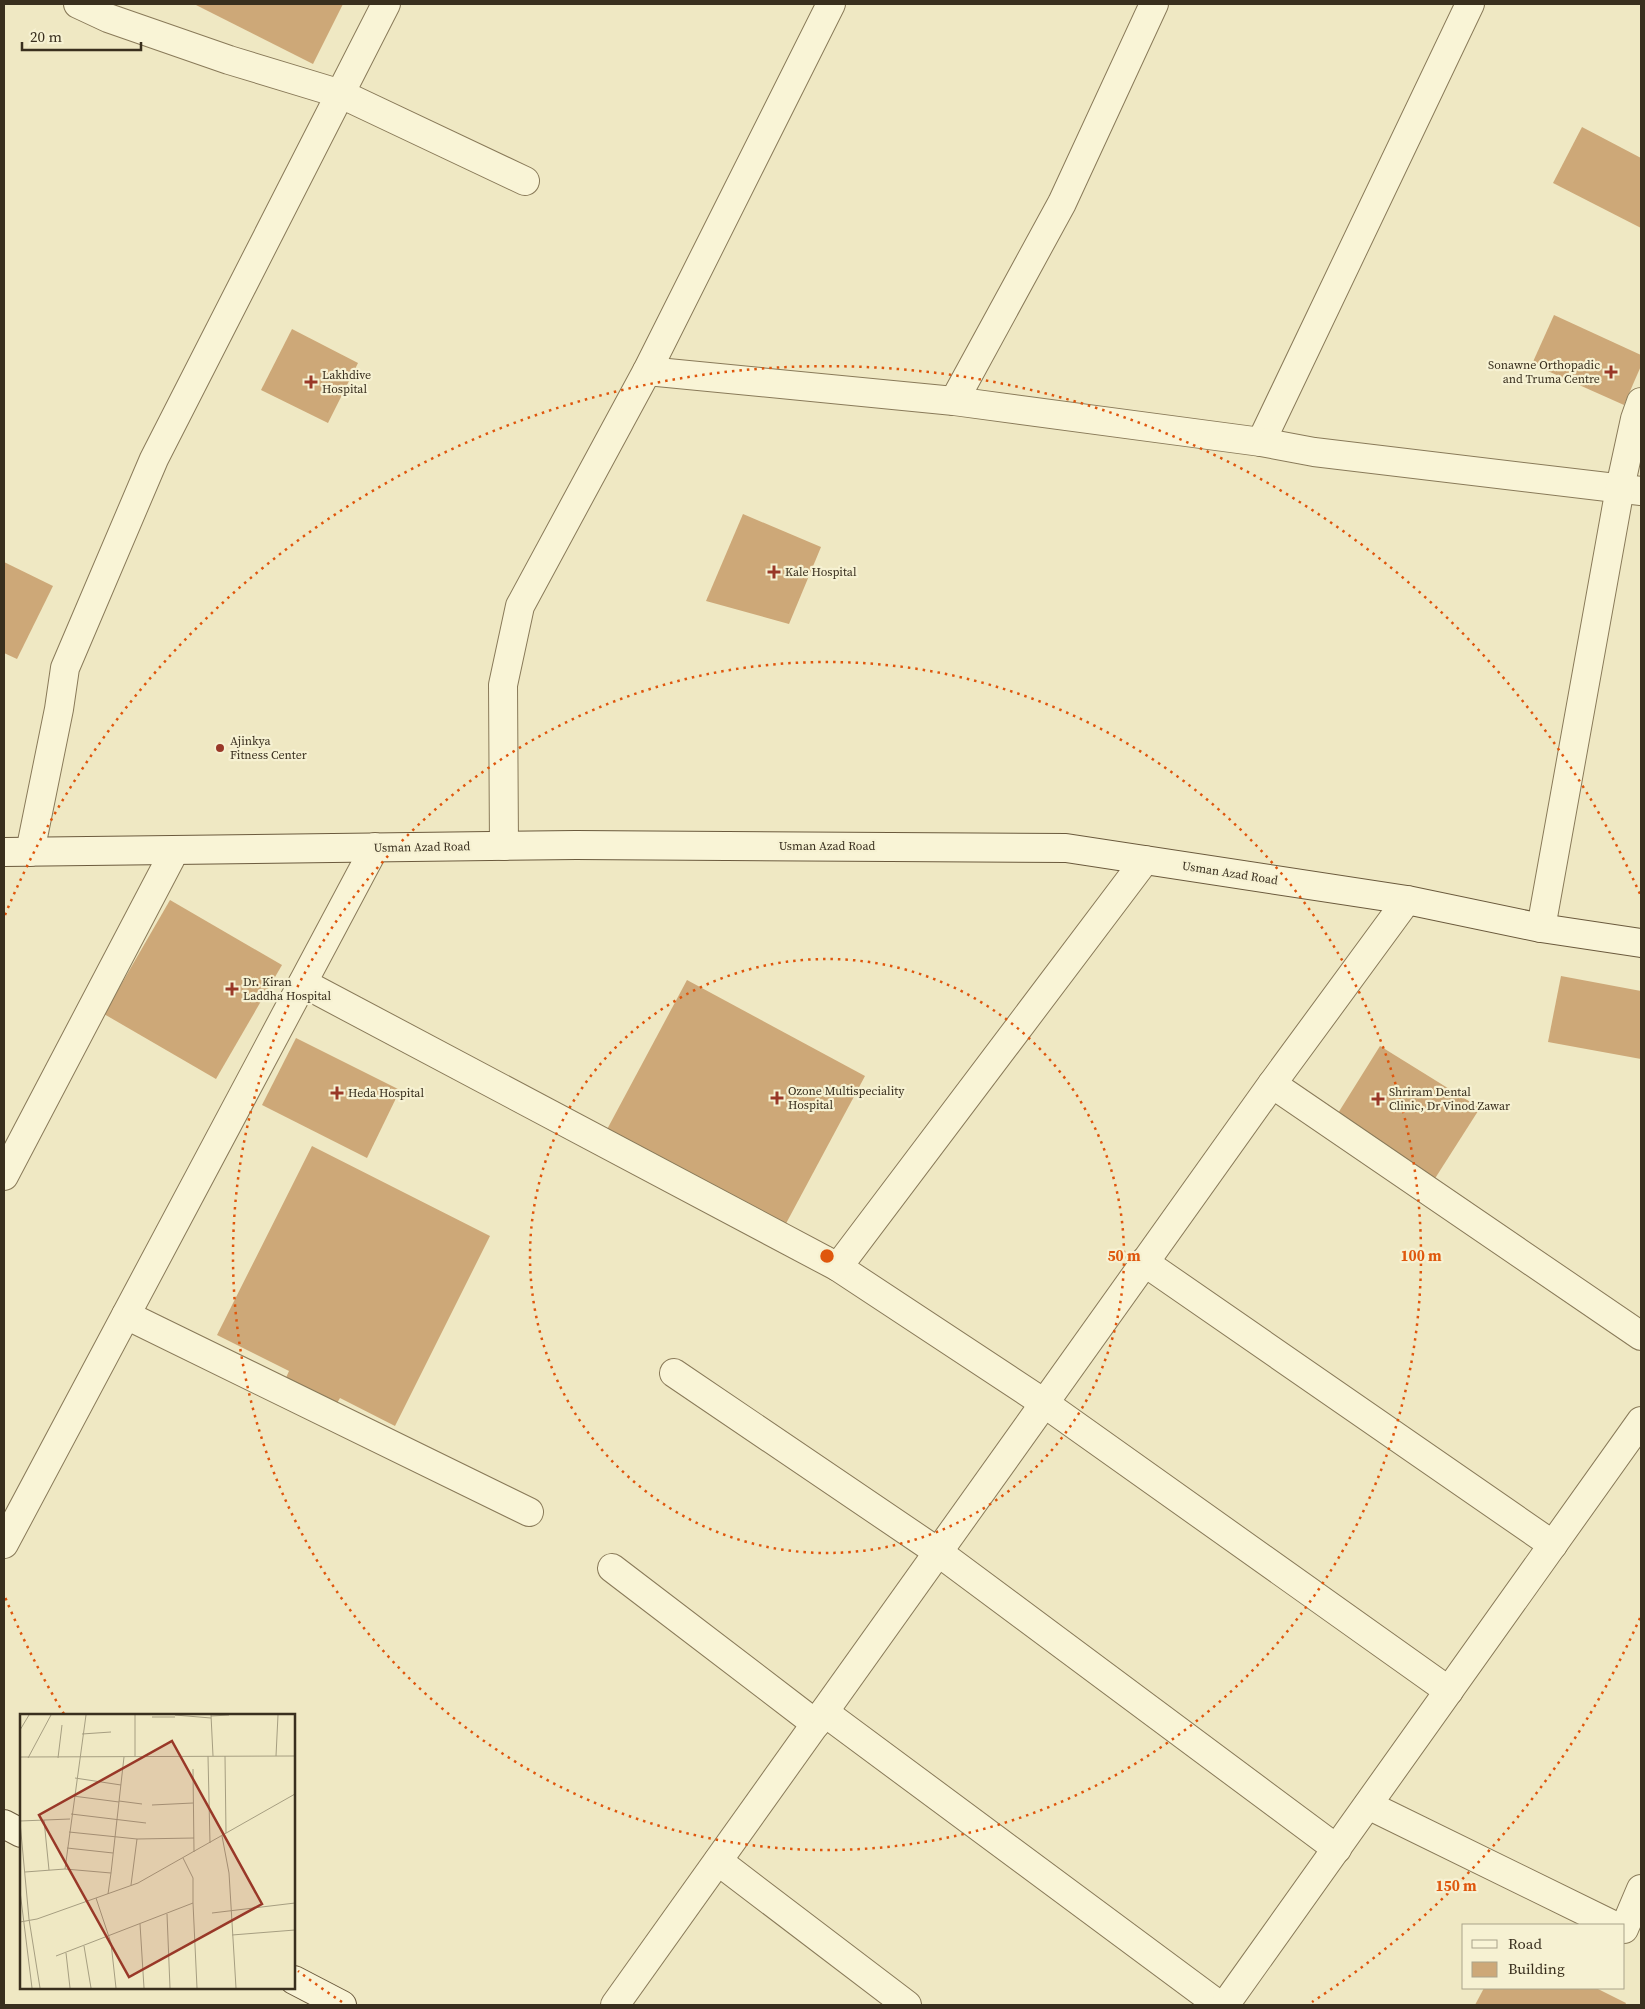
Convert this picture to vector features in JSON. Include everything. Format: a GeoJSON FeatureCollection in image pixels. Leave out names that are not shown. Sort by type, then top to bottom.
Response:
{"type":"FeatureCollection","features":[{"type":"Feature","properties":{"kind":"street"},"geometry":{"type":"LineString","coordinates":[[78,4],[108,18],[229,60],[341,94],[526,181]]}},
{"type":"Feature","properties":{"kind":"street"},"geometry":{"type":"LineString","coordinates":[[17,852],[59,709],[65,668],[154,459],[386,4]]}},
{"type":"Feature","properties":{"kind":"street"},"geometry":{"type":"LineString","coordinates":[[504,846],[503,685],[520,606],[647,371],[830,4]]}},
{"type":"Feature","properties":{"kind":"street"},"geometry":{"type":"LineString","coordinates":[[954,401],[1062,203],[1154,4]]}},
{"type":"Feature","properties":{"kind":"street"},"geometry":{"type":"LineString","coordinates":[[1261,442],[1470,4]]}},
{"type":"Feature","properties":{"kind":"street"},"geometry":{"type":"LineString","coordinates":[[647,371],[954,401],[1261,442],[1314,452],[1631,490]]}},
{"type":"Feature","properties":{"kind":"street"},"geometry":{"type":"LineString","coordinates":[[1541,928],[1631,490],[1634,419],[1641,402]]}},
{"type":"Feature","properties":{"kind":"street","name":"Usman Azad Road"},"geometry":{"type":"LineString","coordinates":[[17,852],[504,846],[1066,848],[1407,900],[1541,928],[1641,943]]}},
{"type":"Feature","properties":{"kind":"street"},"geometry":{"type":"LineString","coordinates":[[4,1544],[376,847]]}},
{"type":"Feature","properties":{"kind":"street"},"geometry":{"type":"LineString","coordinates":[[4,1176],[174,850]]}},
{"type":"Feature","properties":{"kind":"street"},"geometry":{"type":"LineString","coordinates":[[838,1267],[1145,860]]}},
{"type":"Feature","properties":{"kind":"street"},"geometry":{"type":"LineString","coordinates":[[615,2005],[1144,1262],[1407,900]]}},
{"type":"Feature","properties":{"kind":"street"},"geometry":{"type":"LineString","coordinates":[[303,983],[838,1267],[1044,1403],[1449,1691]]}},
{"type":"Feature","properties":{"kind":"street"},"geometry":{"type":"LineString","coordinates":[[1272,1084],[1641,1336]]}},
{"type":"Feature","properties":{"kind":"street"},"geometry":{"type":"LineString","coordinates":[[1144,1262],[1553,1545]]}},
{"type":"Feature","properties":{"kind":"street"},"geometry":{"type":"LineString","coordinates":[[126,1315],[529,1512]]}},
{"type":"Feature","properties":{"kind":"street"},"geometry":{"type":"LineString","coordinates":[[674,1372],[938,1552],[1337,1849]]}},
{"type":"Feature","properties":{"kind":"street"},"geometry":{"type":"LineString","coordinates":[[1225,2005],[1641,1421]]}},
{"type":"Feature","properties":{"kind":"street"},"geometry":{"type":"LineString","coordinates":[[612,1568],[1219,2005]]}},
{"type":"Feature","properties":{"kind":"street"},"geometry":{"type":"LineString","coordinates":[[1368,1805],[1611,1924]]}},
{"type":"Feature","properties":{"kind":"street"},"geometry":{"type":"LineString","coordinates":[[4,1824],[20,1832]]}},
{"type":"Feature","properties":{"kind":"street"},"geometry":{"type":"LineString","coordinates":[[718,1861],[907,2005]]}},
{"type":"Feature","properties":{"kind":"street"},"geometry":{"type":"LineString","coordinates":[[1625,1928],[1641,1889]]}},
{"type":"Feature","properties":{"kind":"street"},"geometry":{"type":"LineString","coordinates":[[1625,1931],[1641,1939]]}},
{"type":"Feature","properties":{"kind":"street"},"geometry":{"type":"LineString","coordinates":[[295,1981],[342,2005]]}},
{"type":"Feature","properties":{"kind":"building"},"geometry":{"type":"Polygon","coordinates":[[[194,4],[343,4],[313,64],[194,4]]]}},
{"type":"Feature","properties":{"kind":"building"},"geometry":{"type":"Polygon","coordinates":[[[1582,127],[1641,158],[1641,228],[1553,183],[1582,127]]]}},
{"type":"Feature","properties":{"kind":"building"},"geometry":{"type":"Polygon","coordinates":[[[1554,315],[1641,355],[1641,366],[1624,405],[1532,364],[1554,315]]]}},
{"type":"Feature","properties":{"kind":"building"},"geometry":{"type":"Polygon","coordinates":[[[292,329],[358,363],[328,423],[261,390],[292,329]]]}},
{"type":"Feature","properties":{"kind":"building"},"geometry":{"type":"Polygon","coordinates":[[[743,514],[821,547],[789,624],[706,601],[743,514]]]}},
{"type":"Feature","properties":{"kind":"building"},"geometry":{"type":"Polygon","coordinates":[[[4,562],[53,586],[17,659],[4,653],[4,562]]]}},
{"type":"Feature","properties":{"kind":"building"},"geometry":{"type":"Polygon","coordinates":[[[170,900],[282,965],[216,1079],[104,1014],[170,900]]]}},
{"type":"Feature","properties":{"kind":"building"},"geometry":{"type":"Polygon","coordinates":[[[1561,976],[1641,991],[1641,1059],[1548,1042],[1561,976]]]}},
{"type":"Feature","properties":{"kind":"building"},"geometry":{"type":"Polygon","coordinates":[[[687,980],[865,1076],[782,1231],[604,1135],[687,980]]]}},
{"type":"Feature","properties":{"kind":"building"},"geometry":{"type":"Polygon","coordinates":[[[296,1038],[400,1090],[367,1158],[262,1105],[296,1038]]]}},
{"type":"Feature","properties":{"kind":"building"},"geometry":{"type":"Polygon","coordinates":[[[1380,1046],[1480,1108],[1434,1180],[1335,1118],[1380,1046]]]}},
{"type":"Feature","properties":{"kind":"building"},"geometry":{"type":"Polygon","coordinates":[[[312,1146],[490,1236],[395,1426],[340,1398],[336,1405],[285,1380],[289,1371],[217,1335],[312,1146]]]}},
{"type":"Feature","properties":{"kind":"building"},"geometry":{"type":"Polygon","coordinates":[[[1483,1989],[1598,1989],[1626,2003],[1625,2005],[1475,2005],[1483,1989]]]}},
{"type":"Feature","properties":{"kind":"place","name":"Sonawne Orthopadic and Truma Centre"},"geometry":{"type":"Point","coordinates":[1611,372]}},
{"type":"Feature","properties":{"kind":"place","name":"Lakhdive Hospital"},"geometry":{"type":"Point","coordinates":[311,382]}},
{"type":"Feature","properties":{"kind":"place","name":"Kale Hospital"},"geometry":{"type":"Point","coordinates":[774,572]}},
{"type":"Feature","properties":{"kind":"place","name":"Ajinkya Fitness Center"},"geometry":{"type":"Point","coordinates":[220,748]}},
{"type":"Feature","properties":{"kind":"place","name":"Dr. Kiran Laddha Hospital"},"geometry":{"type":"Point","coordinates":[232,989]}},
{"type":"Feature","properties":{"kind":"place","name":"Heda Hospital"},"geometry":{"type":"Point","coordinates":[337,1093]}},
{"type":"Feature","properties":{"kind":"place","name":"Ozone Multispeciality Hospital"},"geometry":{"type":"Point","coordinates":[777,1098]}},
{"type":"Feature","properties":{"kind":"place","name":"Shriram Dental Clinic, Dr Vinod Zawar"},"geometry":{"type":"Point","coordinates":[1378,1099]}}]}
